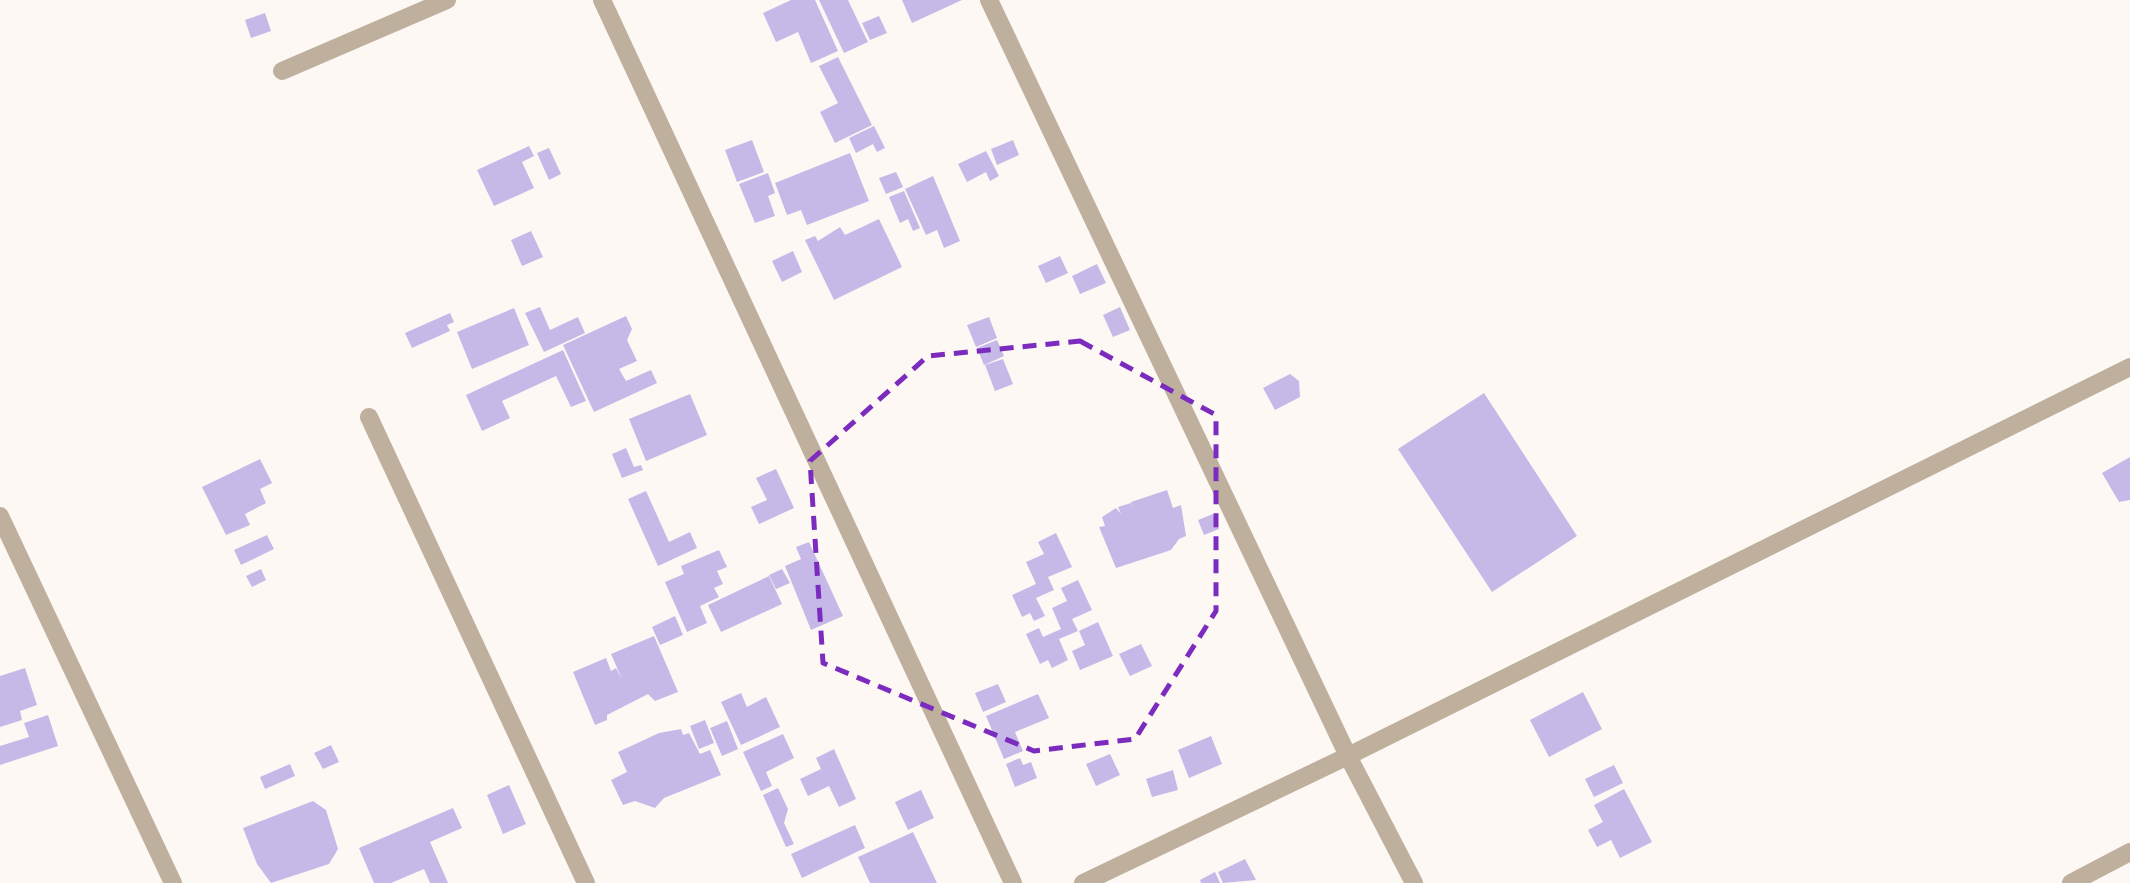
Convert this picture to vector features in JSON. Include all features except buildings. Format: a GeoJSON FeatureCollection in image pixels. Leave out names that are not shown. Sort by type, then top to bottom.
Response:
{"type":"FeatureCollection","features":[{"type":"Feature","properties":{"kind":"street"},"geometry":{"type":"LineString","coordinates":[[282,71],[447,0]]}},
{"type":"Feature","properties":{"kind":"street"},"geometry":{"type":"LineString","coordinates":[[602,0],[1013,883]]}},
{"type":"Feature","properties":{"kind":"street"},"geometry":{"type":"LineString","coordinates":[[989,0],[1348,756],[1414,883]]}},
{"type":"Feature","properties":{"kind":"street"},"geometry":{"type":"LineString","coordinates":[[1083,883],[1348,756],[2130,367]]}},
{"type":"Feature","properties":{"kind":"street"},"geometry":{"type":"LineString","coordinates":[[369,416],[586,883]]}},
{"type":"Feature","properties":{"kind":"street"},"geometry":{"type":"LineString","coordinates":[[0,516],[173,883]]}},
{"type":"Feature","properties":{"kind":"street"},"geometry":{"type":"LineString","coordinates":[[2071,883],[2130,852]]}},
{"type":"Feature","properties":{"kind":"highlighted area"},"geometry":{"type":"Polygon","coordinates":[[[1080,341],[1216,415],[1216,611],[1135,739],[1034,751],[823,663],[810,461],[928,356],[1080,341]]]}}]}
